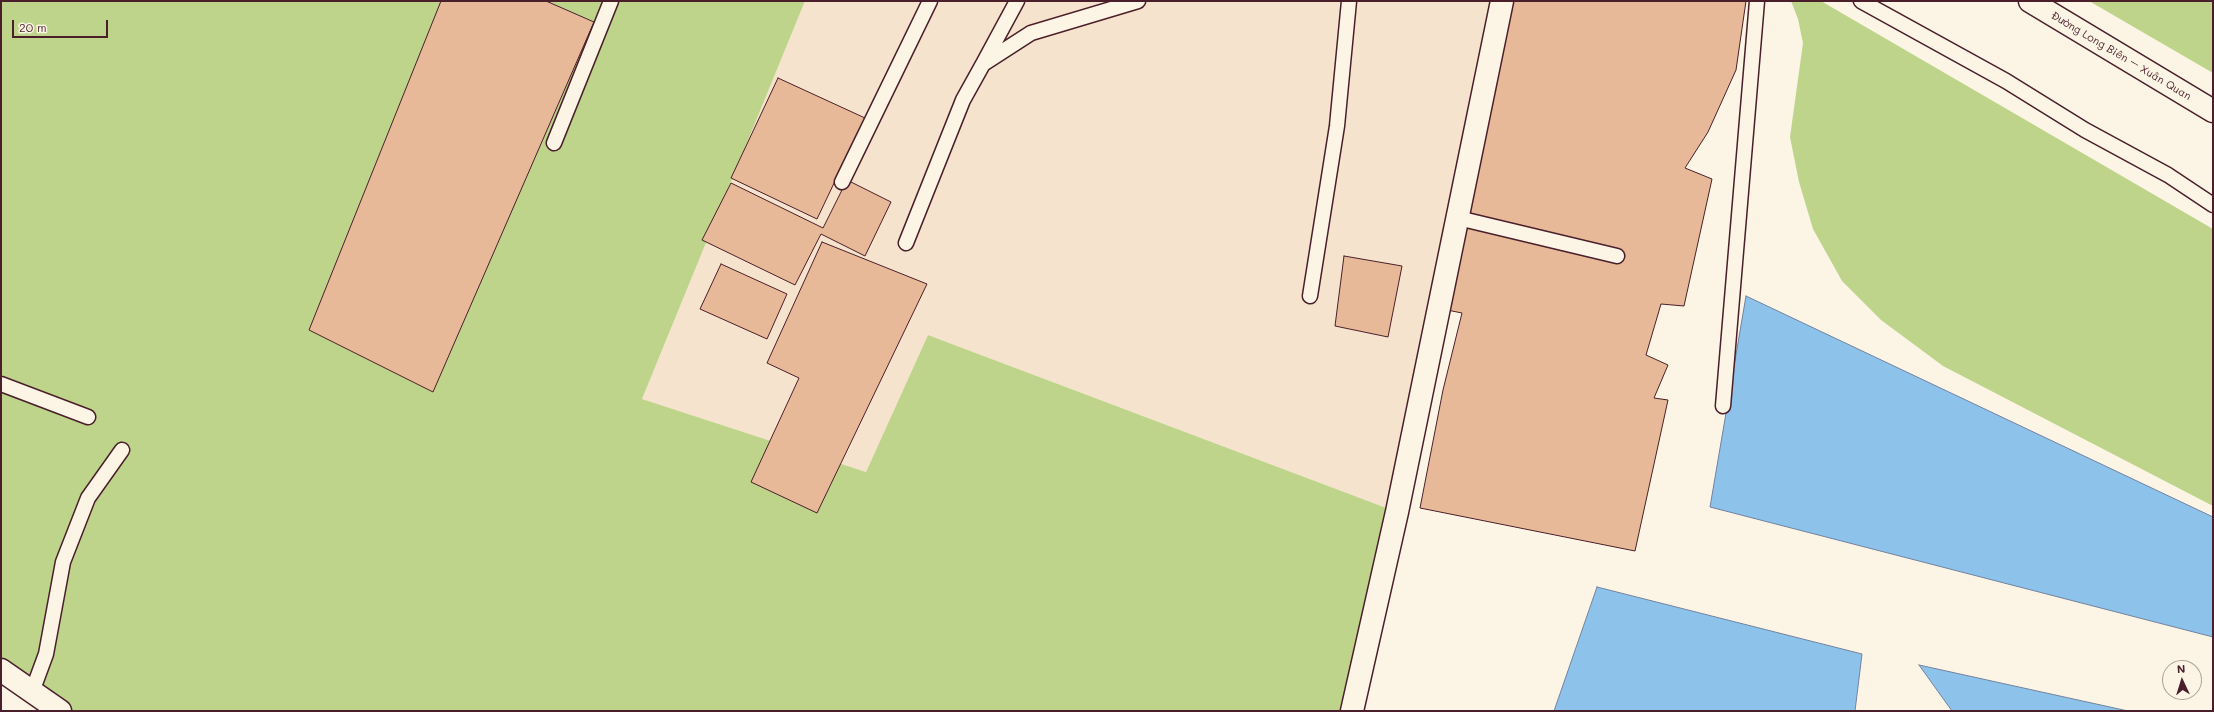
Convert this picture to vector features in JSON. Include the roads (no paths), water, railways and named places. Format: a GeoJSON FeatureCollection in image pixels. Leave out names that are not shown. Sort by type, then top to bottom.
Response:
{"type":"FeatureCollection","features":[{"type":"Feature","properties":{"kind":"street"},"geometry":{"type":"LineString","coordinates":[[1352,711],[1397,512],[1502,1]]}},
{"type":"Feature","properties":{"kind":"street","name":"Đường Long Biên – Xuân Quan"},"geometry":{"type":"LineString","coordinates":[[2030,1],[2213,111]]}},
{"type":"Feature","properties":{"kind":"street"},"geometry":{"type":"LineString","coordinates":[[1,670],[60,711]]}},
{"type":"Feature","properties":{"kind":"lane"},"geometry":{"type":"LineString","coordinates":[[554,143],[611,1]]}},
{"type":"Feature","properties":{"kind":"lane"},"geometry":{"type":"LineString","coordinates":[[842,182],[930,1]]}},
{"type":"Feature","properties":{"kind":"lane"},"geometry":{"type":"LineString","coordinates":[[906,243],[963,100],[1016,1]]}},
{"type":"Feature","properties":{"kind":"lane"},"geometry":{"type":"LineString","coordinates":[[983,64],[1031,33],[1138,1]]}},
{"type":"Feature","properties":{"kind":"lane"},"geometry":{"type":"LineString","coordinates":[[1310,296],[1337,126],[1349,1]]}},
{"type":"Feature","properties":{"kind":"lane"},"geometry":{"type":"LineString","coordinates":[[1723,406],[1757,1]]}},
{"type":"Feature","properties":{"kind":"lane"},"geometry":{"type":"LineString","coordinates":[[1861,1],[2006,80],[2085,130],[2168,175],[2213,205]]}},
{"type":"Feature","properties":{"kind":"lane"},"geometry":{"type":"LineString","coordinates":[[1458,218],[1617,256]]}},
{"type":"Feature","properties":{"kind":"lane"},"geometry":{"type":"LineString","coordinates":[[1,384],[88,417]]}},
{"type":"Feature","properties":{"kind":"lane"},"geometry":{"type":"LineString","coordinates":[[32,692],[46,654],[63,562],[88,498],[122,450]]}},
{"type":"Feature","properties":{"kind":"water"},"geometry":{"type":"Polygon","coordinates":[[[1746,296],[2213,517],[2213,637],[1710,507],[1746,296]]]}},
{"type":"Feature","properties":{"kind":"water"},"geometry":{"type":"Polygon","coordinates":[[[1597,587],[1862,654],[1855,711],[1554,711],[1597,587]]]}},
{"type":"Feature","properties":{"kind":"water"},"geometry":{"type":"Polygon","coordinates":[[[1919,665],[2128,711],[1952,711],[1919,665]]]}}]}
